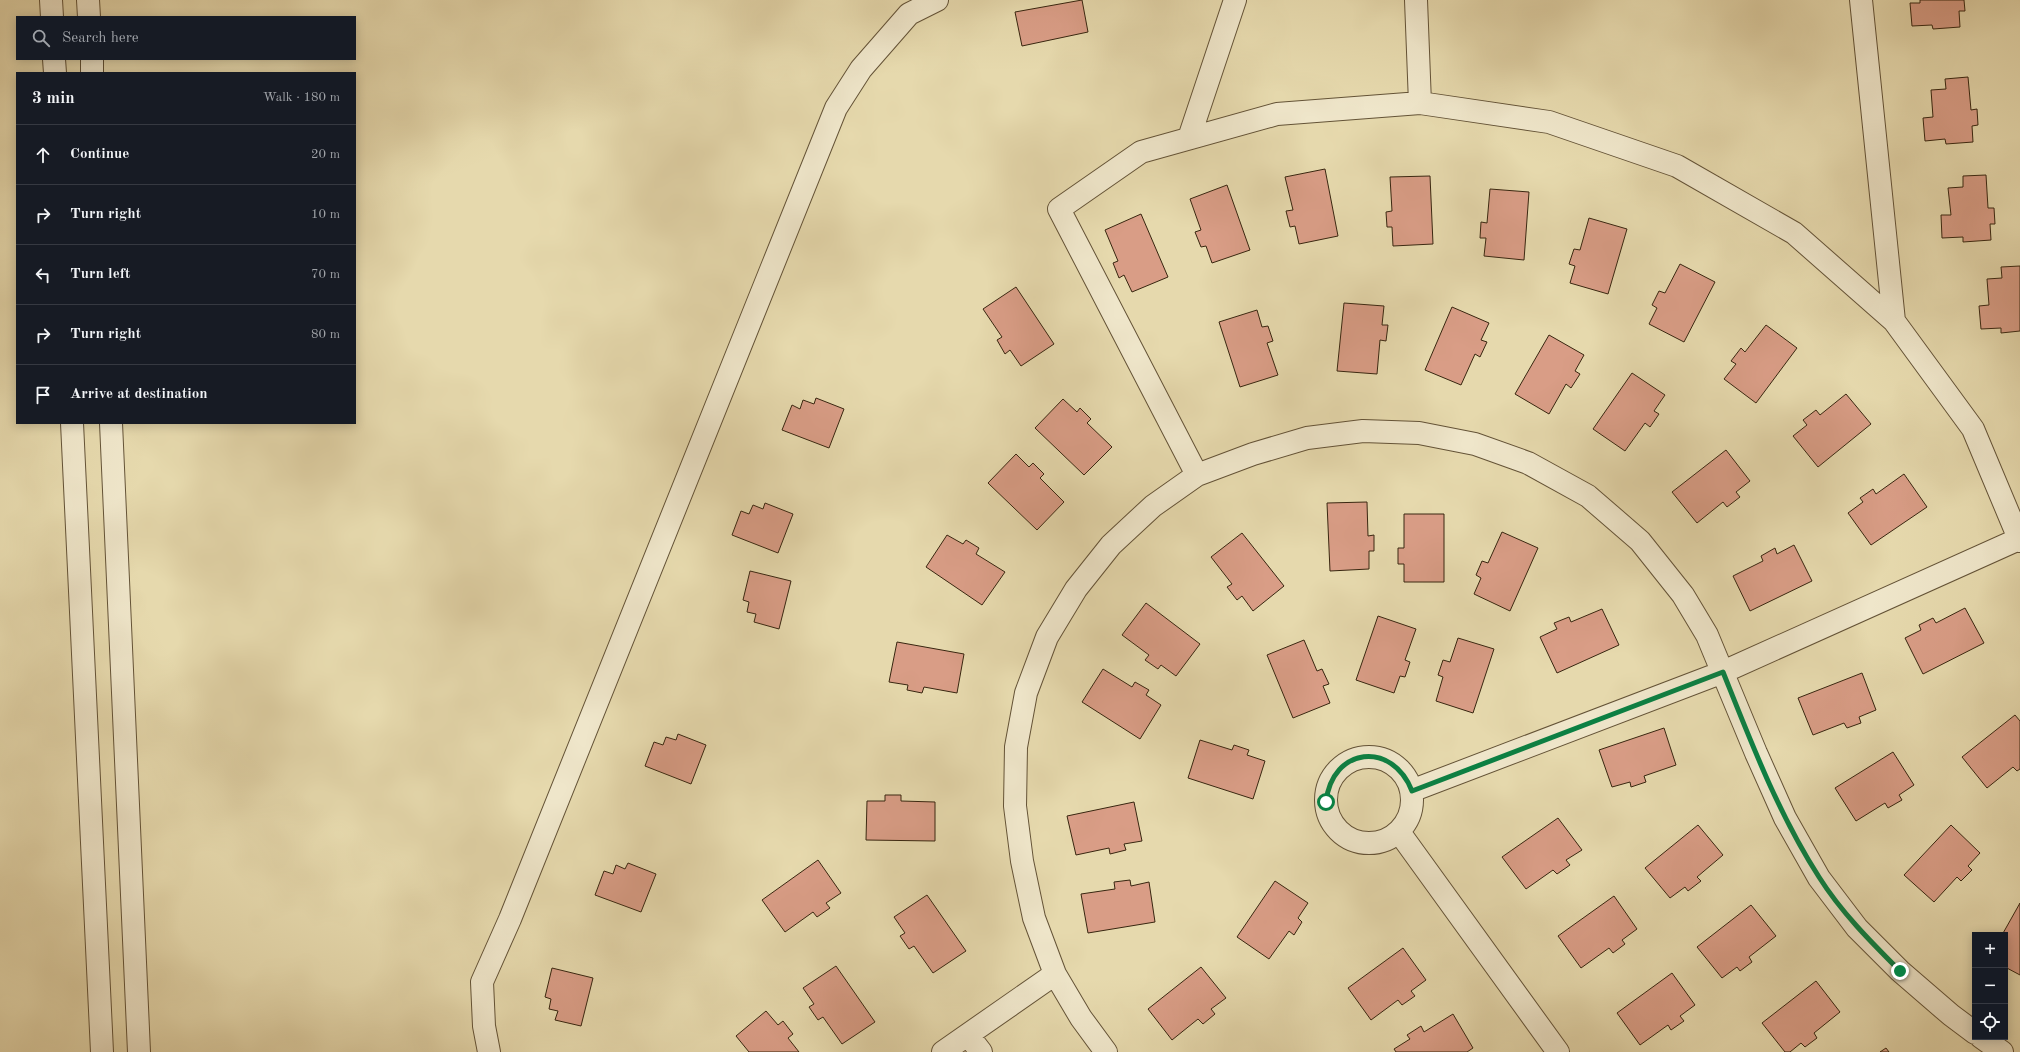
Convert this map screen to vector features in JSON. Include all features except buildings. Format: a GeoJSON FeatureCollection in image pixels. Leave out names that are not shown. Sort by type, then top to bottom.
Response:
{"type":"FeatureCollection","features":[{"type":"Feature","properties":{"kind":"street"},"geometry":{"type":"LineString","coordinates":[[51,0],[52,16]]}},
{"type":"Feature","properties":{"kind":"street"},"geometry":{"type":"LineString","coordinates":[[88,0],[89,16]]}},
{"type":"Feature","properties":{"kind":"street"},"geometry":{"type":"LineString","coordinates":[[489,1052],[484,1026],[482,982],[516,904],[836,108],[861,69],[909,14],[937,0]]}},
{"type":"Feature","properties":{"kind":"street"},"geometry":{"type":"LineString","coordinates":[[1189,138],[1234,0]]}},
{"type":"Feature","properties":{"kind":"street"},"geometry":{"type":"LineString","coordinates":[[1416,0],[1420,103]]}},
{"type":"Feature","properties":{"kind":"street"},"geometry":{"type":"LineString","coordinates":[[1861,0],[1894,321]]}},
{"type":"Feature","properties":{"kind":"street"},"geometry":{"type":"LineString","coordinates":[[54,60],[55,72]]}},
{"type":"Feature","properties":{"kind":"street"},"geometry":{"type":"LineString","coordinates":[[92,60],[92,72]]}},
{"type":"Feature","properties":{"kind":"street"},"geometry":{"type":"LineString","coordinates":[[1198,475],[1059,209],[1141,152],[1277,114],[1420,103],[1549,122],[1677,166],[1794,233],[1894,321],[1973,429],[2020,540],[1723,672],[1412,791]]}},
{"type":"Feature","properties":{"kind":"street"},"geometry":{"type":"LineString","coordinates":[[72,424],[102,1052]]}},
{"type":"Feature","properties":{"kind":"street"},"geometry":{"type":"LineString","coordinates":[[111,424],[139,1052]]}},
{"type":"Feature","properties":{"kind":"street"},"geometry":{"type":"LineString","coordinates":[[1106,1052],[1081,1018],[1056,974],[1034,918],[1022,861],[1015,806],[1016,747],[1026,693],[1047,637],[1076,589],[1110,545],[1153,506],[1198,475],[1252,454],[1306,438],[1363,431],[1419,433],[1475,444],[1528,462],[1588,496],[1640,541],[1683,595],[1707,635],[1756,754],[1785,818],[1819,878],[1857,928],[1900,971],[1951,1015],[1972,1031]]}},
{"type":"Feature","properties":{"kind":"street"},"geometry":{"type":"LineString","coordinates":[[1369,757],[1384,759],[1396,766],[1406,778],[1412,791],[1412,806],[1407,820],[1399,832],[1386,839],[1372,843],[1358,841],[1346,836],[1335,827],[1329,815],[1326,802],[1328,788],[1333,776],[1342,766],[1354,759],[1369,757]]}},
{"type":"Feature","properties":{"kind":"street"},"geometry":{"type":"LineString","coordinates":[[1399,832],[1558,1052]]}},
{"type":"Feature","properties":{"kind":"street"},"geometry":{"type":"LineString","coordinates":[[943,1052],[1056,974]]}},
{"type":"Feature","properties":{"kind":"street"},"geometry":{"type":"LineString","coordinates":[[968,1035],[981,1052]]}},
{"type":"Feature","properties":{"kind":"street"},"geometry":{"type":"LineString","coordinates":[[1985,1040],[2002,1052]]}},
{"type":"Feature","properties":{"kind":"route"},"geometry":{"type":"LineString","coordinates":[[1326,802],[1328,788],[1333,776],[1342,766],[1354,759],[1369,757],[1384,759],[1396,766],[1406,778],[1412,791],[1723,672],[1756,754],[1785,818],[1819,878],[1857,928],[1900,971]]}}]}
